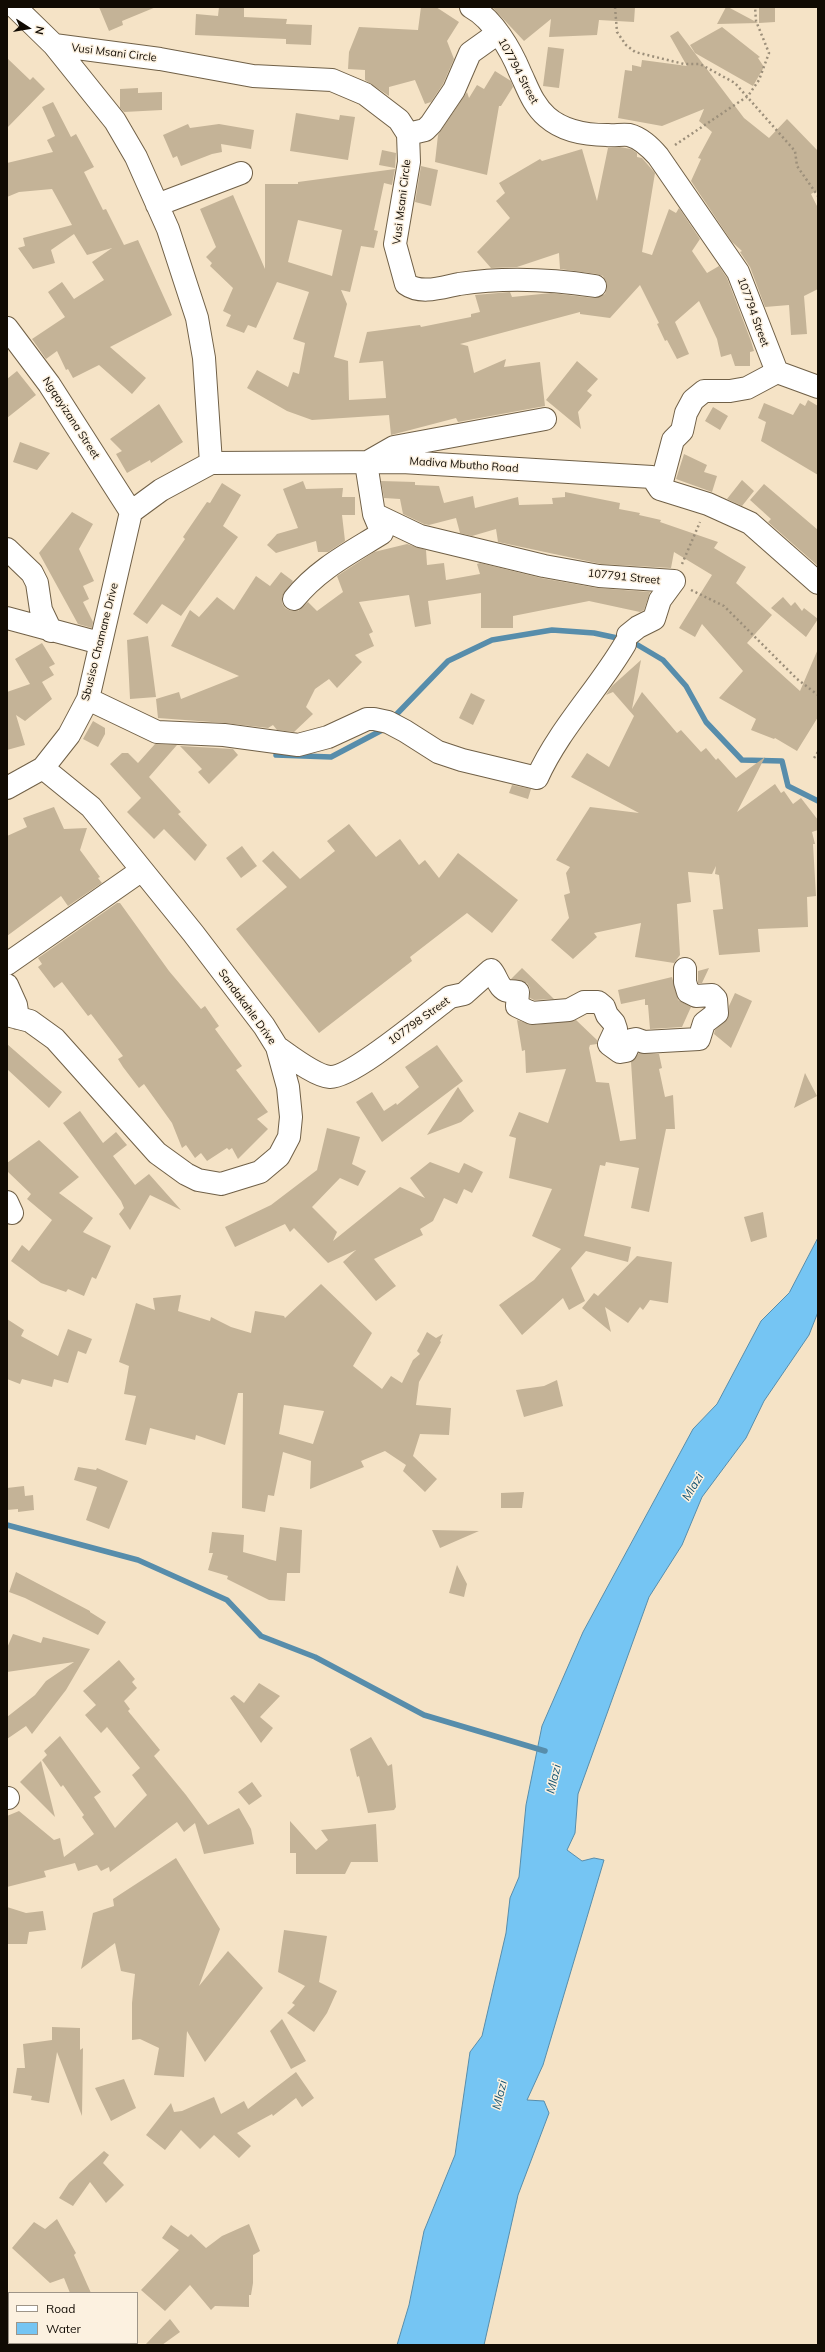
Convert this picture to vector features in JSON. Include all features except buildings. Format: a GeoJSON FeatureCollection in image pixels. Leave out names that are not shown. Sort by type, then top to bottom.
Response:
{"type":"FeatureCollection","features":[{"type":"Feature","properties":{"kind":"street"},"geometry":{"type":"LineString","coordinates":[[14,7],[54,45],[115,121],[136,157],[168,229],[197,318],[204,358],[211,463],[161,490],[131,512]]}},
{"type":"Feature","properties":{"kind":"street","name":"107794 Street"},"geometry":{"type":"LineString","coordinates":[[471,7],[488,21],[498,33],[520,71],[528,91],[546,116],[563,127],[587,134],[628,135],[646,143],[658,156],[738,272],[777,372]]}},
{"type":"Feature","properties":{"kind":"street"},"geometry":{"type":"LineString","coordinates":[[408,134],[425,130],[432,124],[454,90],[470,53],[498,33]]}},
{"type":"Feature","properties":{"kind":"street","name":"Vusi Msani Circle"},"geometry":{"type":"LineString","coordinates":[[54,45],[160,59],[253,76],[332,80],[352,87],[383,107],[399,120],[408,134],[409,162],[395,244],[406,284],[418,290],[494,279],[528,278],[596,286]]}},
{"type":"Feature","properties":{"kind":"street"},"geometry":{"type":"LineString","coordinates":[[157,205],[241,173]]}},
{"type":"Feature","properties":{"kind":"street","name":"Ngqayizana Street"},"geometry":{"type":"LineString","coordinates":[[7,328],[49,384],[131,512]]}},
{"type":"Feature","properties":{"kind":"street"},"geometry":{"type":"LineString","coordinates":[[660,490],[673,440],[682,431],[686,414],[693,400],[704,391],[730,391],[747,388],[777,372],[818,387]]}},
{"type":"Feature","properties":{"kind":"street"},"geometry":{"type":"LineString","coordinates":[[294,599],[308,581],[326,567],[382,533],[374,514],[366,464],[394,447],[545,419]]}},
{"type":"Feature","properties":{"kind":"street","name":"Madiva Mbutho Road"},"geometry":{"type":"LineString","coordinates":[[211,463],[366,464],[402,462],[652,477],[660,490],[708,504],[750,523],[818,583]]}},
{"type":"Feature","properties":{"kind":"street","name":"Sbusiso Chamane Drive"},"geometry":{"type":"LineString","coordinates":[[7,788],[43,768],[69,735],[88,699],[131,512]]}},
{"type":"Feature","properties":{"kind":"street","name":"107791 Street"},"geometry":{"type":"LineString","coordinates":[[374,514],[420,536],[544,566],[599,576],[674,581]]}},
{"type":"Feature","properties":{"kind":"street"},"geometry":{"type":"LineString","coordinates":[[7,549],[32,572],[37,583],[40,610],[51,631]]}},
{"type":"Feature","properties":{"kind":"street"},"geometry":{"type":"LineString","coordinates":[[88,699],[157,732],[224,735],[292,744],[310,743],[367,719],[374,719],[388,722],[438,752],[462,760],[537,778],[547,756],[582,704],[608,672],[627,639],[638,627],[654,619],[660,600],[674,581]]}},
{"type":"Feature","properties":{"kind":"street"},"geometry":{"type":"LineString","coordinates":[[7,618],[100,643]]}},
{"type":"Feature","properties":{"kind":"street","name":"Sandakahle Drive"},"geometry":{"type":"LineString","coordinates":[[12,1017],[30,1022],[55,1038],[157,1153],[186,1174],[210,1183],[234,1181],[260,1172],[279,1156],[289,1138],[291,1117],[288,1087],[277,1047],[254,1014],[91,807],[43,768]]}},
{"type":"Feature","properties":{"kind":"street"},"geometry":{"type":"LineString","coordinates":[[7,964],[142,870]]}},
{"type":"Feature","properties":{"kind":"street","name":"107798 Street"},"geometry":{"type":"LineString","coordinates":[[277,1047],[321,1075],[330,1077],[342,1075],[360,1065],[450,997],[464,994],[491,970],[496,975],[499,984],[507,991],[518,992],[517,1006],[532,1013],[569,1010],[584,1002],[598,1002],[604,1006],[607,1015],[614,1022],[616,1029],[609,1044],[620,1052],[626,1051],[631,1040],[636,1039],[644,1042],[699,1039],[704,1023],[716,1013],[716,999],[712,995],[696,996],[688,992],[685,982],[685,970]]}},
{"type":"Feature","properties":{"kind":"street"},"geometry":{"type":"LineString","coordinates":[[7,985],[16,1006],[12,1017]]}},
{"type":"Feature","properties":{"kind":"path"},"geometry":{"type":"LineString","coordinates":[[615,7],[617,32],[626,46],[635,52],[684,64],[700,64],[735,83],[795,151],[797,166],[818,196]]}},
{"type":"Feature","properties":{"kind":"path"},"geometry":{"type":"LineString","coordinates":[[658,156],[748,96],[758,80],[769,53],[756,21],[755,7]]}},
{"type":"Feature","properties":{"kind":"path"},"geometry":{"type":"LineString","coordinates":[[674,581],[708,504]]}},
{"type":"Feature","properties":{"kind":"path","name":"107791 Street"},"geometry":{"type":"LineString","coordinates":[[674,581],[724,606],[797,679],[818,695]]}},
{"type":"Feature","properties":{"kind":"path"},"geometry":{"type":"LineString","coordinates":[[814,758],[818,752]]}},
{"type":"Feature","properties":{"kind":"water","name":"Mlazi"},"geometry":{"type":"Polygon","coordinates":[[[818,1238],[818,1312],[809,1335],[764,1401],[746,1438],[702,1497],[682,1545],[649,1597],[578,1794],[575,1833],[567,1850],[582,1861],[594,1858],[604,1860],[543,2065],[527,2100],[544,2101],[549,2113],[518,2195],[484,2345],[397,2345],[409,2305],[424,2231],[455,2155],[470,2052],[482,2036],[506,1933],[510,1898],[519,1877],[526,1805],[542,1726],[583,1632],[693,1429],[717,1404],[761,1321],[789,1293],[818,1238]]]}},
{"type":"Feature","properties":{"kind":"waterway"},"geometry":{"type":"LineString","coordinates":[[392,719],[448,661],[492,640],[552,630],[594,633],[622,639]]}},
{"type":"Feature","properties":{"kind":"waterway"},"geometry":{"type":"LineString","coordinates":[[631,641],[663,660],[686,686],[706,722],[742,760],[782,761],[788,786],[818,801]]}},
{"type":"Feature","properties":{"kind":"waterway"},"geometry":{"type":"LineString","coordinates":[[276,755],[331,757],[386,728]]}},
{"type":"Feature","properties":{"kind":"waterway"},"geometry":{"type":"LineString","coordinates":[[7,1525],[138,1560],[227,1600],[261,1636],[315,1657],[424,1715],[545,1751]]}}]}
